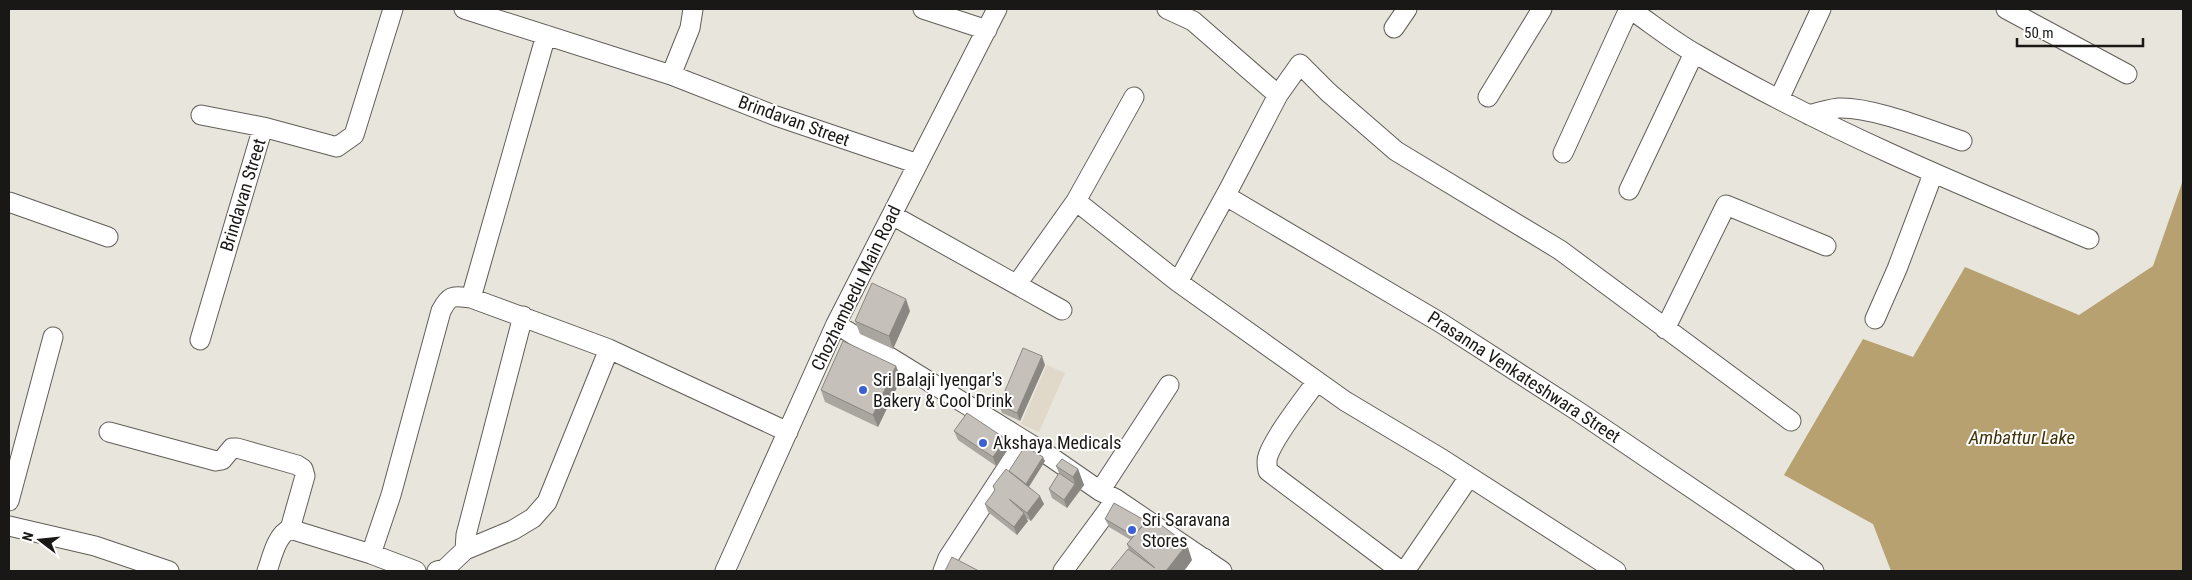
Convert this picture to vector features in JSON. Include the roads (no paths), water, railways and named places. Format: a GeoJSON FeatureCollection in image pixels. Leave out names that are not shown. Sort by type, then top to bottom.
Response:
{"type":"FeatureCollection","features":[{"type":"Feature","properties":{"kind":"street","name":"Brindavan Street"},"geometry":{"type":"LineString","coordinates":[[200,340],[263,127],[337,147],[354,135],[394,9]]}},
{"type":"Feature","properties":{"kind":"street","name":"Brindavan Street"},"geometry":{"type":"LineString","coordinates":[[464,9],[520,25],[671,75],[776,116],[918,164]]}},
{"type":"Feature","properties":{"kind":"street"},"geometry":{"type":"LineString","coordinates":[[671,75],[690,28],[693,9]]}},
{"type":"Feature","properties":{"kind":"street"},"geometry":{"type":"LineString","coordinates":[[923,9],[987,30]]}},
{"type":"Feature","properties":{"kind":"street","name":"Chozhambedu Main Road"},"geometry":{"type":"LineString","coordinates":[[724,571],[836,324],[997,9]]}},
{"type":"Feature","properties":{"kind":"street"},"geometry":{"type":"LineString","coordinates":[[1167,9],[1193,21],[1278,94]]}},
{"type":"Feature","properties":{"kind":"street"},"geometry":{"type":"LineString","coordinates":[[1394,28],[1407,9]]}},
{"type":"Feature","properties":{"kind":"street"},"geometry":{"type":"LineString","coordinates":[[1488,97],[1542,9]]}},
{"type":"Feature","properties":{"kind":"street"},"geometry":{"type":"LineString","coordinates":[[1563,153],[1630,9],[1694,53],[1779,100],[1933,174],[2089,239]]}},
{"type":"Feature","properties":{"kind":"street"},"geometry":{"type":"LineString","coordinates":[[1779,100],[1821,9]]}},
{"type":"Feature","properties":{"kind":"street"},"geometry":{"type":"LineString","coordinates":[[2006,9],[2126,74]]}},
{"type":"Feature","properties":{"kind":"street"},"geometry":{"type":"LineString","coordinates":[[471,298],[546,35]]}},
{"type":"Feature","properties":{"kind":"street"},"geometry":{"type":"LineString","coordinates":[[1629,190],[1694,53]]}},
{"type":"Feature","properties":{"kind":"street"},"geometry":{"type":"LineString","coordinates":[[1178,282],[1226,196],[1278,94],[1300,64],[1328,92],[1396,151],[1560,250],[1791,421]]}},
{"type":"Feature","properties":{"kind":"street"},"geometry":{"type":"LineString","coordinates":[[1017,284],[1076,201],[1134,97]]}},
{"type":"Feature","properties":{"kind":"street"},"geometry":{"type":"LineString","coordinates":[[1809,115],[1828,110],[1855,110],[1897,119],[1962,141]]}},
{"type":"Feature","properties":{"kind":"street"},"geometry":{"type":"LineString","coordinates":[[201,115],[263,127]]}},
{"type":"Feature","properties":{"kind":"street"},"geometry":{"type":"LineString","coordinates":[[1875,319],[1897,269],[1933,174]]}},
{"type":"Feature","properties":{"kind":"street","name":"Prasanna Venkateshwara Street"},"geometry":{"type":"LineString","coordinates":[[1226,196],[1441,323],[1579,412],[1814,571]]}},
{"type":"Feature","properties":{"kind":"street"},"geometry":{"type":"LineString","coordinates":[[1076,201],[1178,282],[1345,401],[1469,477],[1616,571]]}},
{"type":"Feature","properties":{"kind":"street"},"geometry":{"type":"LineString","coordinates":[[9,202],[108,237]]}},
{"type":"Feature","properties":{"kind":"street"},"geometry":{"type":"LineString","coordinates":[[1666,329],[1726,205],[1826,246]]}},
{"type":"Feature","properties":{"kind":"street"},"geometry":{"type":"LineString","coordinates":[[892,216],[1062,310]]}},
{"type":"Feature","properties":{"kind":"street"},"geometry":{"type":"LineString","coordinates":[[371,554],[391,495],[441,311],[447,300],[454,296],[471,298],[609,349],[788,432]]}},
{"type":"Feature","properties":{"kind":"street"},"geometry":{"type":"LineString","coordinates":[[465,550],[466,534],[522,316]]}},
{"type":"Feature","properties":{"kind":"street"},"geometry":{"type":"LineString","coordinates":[[836,324],[1024,442],[1048,455],[1108,495],[1198,564],[1222,571]]}},
{"type":"Feature","properties":{"kind":"street"},"geometry":{"type":"LineString","coordinates":[[9,501],[53,338]]}},
{"type":"Feature","properties":{"kind":"street"},"geometry":{"type":"LineString","coordinates":[[437,571],[445,569],[465,550],[513,530],[533,518],[547,502],[609,349]]}},
{"type":"Feature","properties":{"kind":"street"},"geometry":{"type":"LineString","coordinates":[[1317,381],[1271,449],[1266,463],[1268,471],[1403,571],[1469,477]]}},
{"type":"Feature","properties":{"kind":"street"},"geometry":{"type":"LineString","coordinates":[[1063,571],[1108,495],[1169,384]]}},
{"type":"Feature","properties":{"kind":"street"},"geometry":{"type":"LineString","coordinates":[[109,432],[216,461],[222,460],[232,448],[237,448],[297,466],[303,470],[305,476],[290,530]]}},
{"type":"Feature","properties":{"kind":"street"},"geometry":{"type":"LineString","coordinates":[[943,571],[948,558],[1024,442]]}},
{"type":"Feature","properties":{"kind":"street"},"geometry":{"type":"LineString","coordinates":[[9,526],[95,546],[169,571]]}},
{"type":"Feature","properties":{"kind":"street"},"geometry":{"type":"LineString","coordinates":[[267,571],[279,540],[285,531],[290,530],[371,554],[416,571]]}},
{"type":"Feature","properties":{"kind":"water","name":"Ambattur Lake"},"geometry":{"type":"Polygon","coordinates":[[[2183,180],[2183,571],[1891,571],[1873,524],[1784,475],[1863,339],[1913,357],[1965,267],[2079,315],[2153,266],[2183,180]]]}},
{"type":"Feature","properties":{"kind":"place","name":"Sri Balaji Iyengar's Bakery & Cool Drink"},"geometry":{"type":"Point","coordinates":[863,390]}},
{"type":"Feature","properties":{"kind":"place","name":"Akshaya Medicals"},"geometry":{"type":"Point","coordinates":[983,443]}},
{"type":"Feature","properties":{"kind":"place","name":"Sri Saravana Stores"},"geometry":{"type":"Point","coordinates":[1132,530]}}]}
